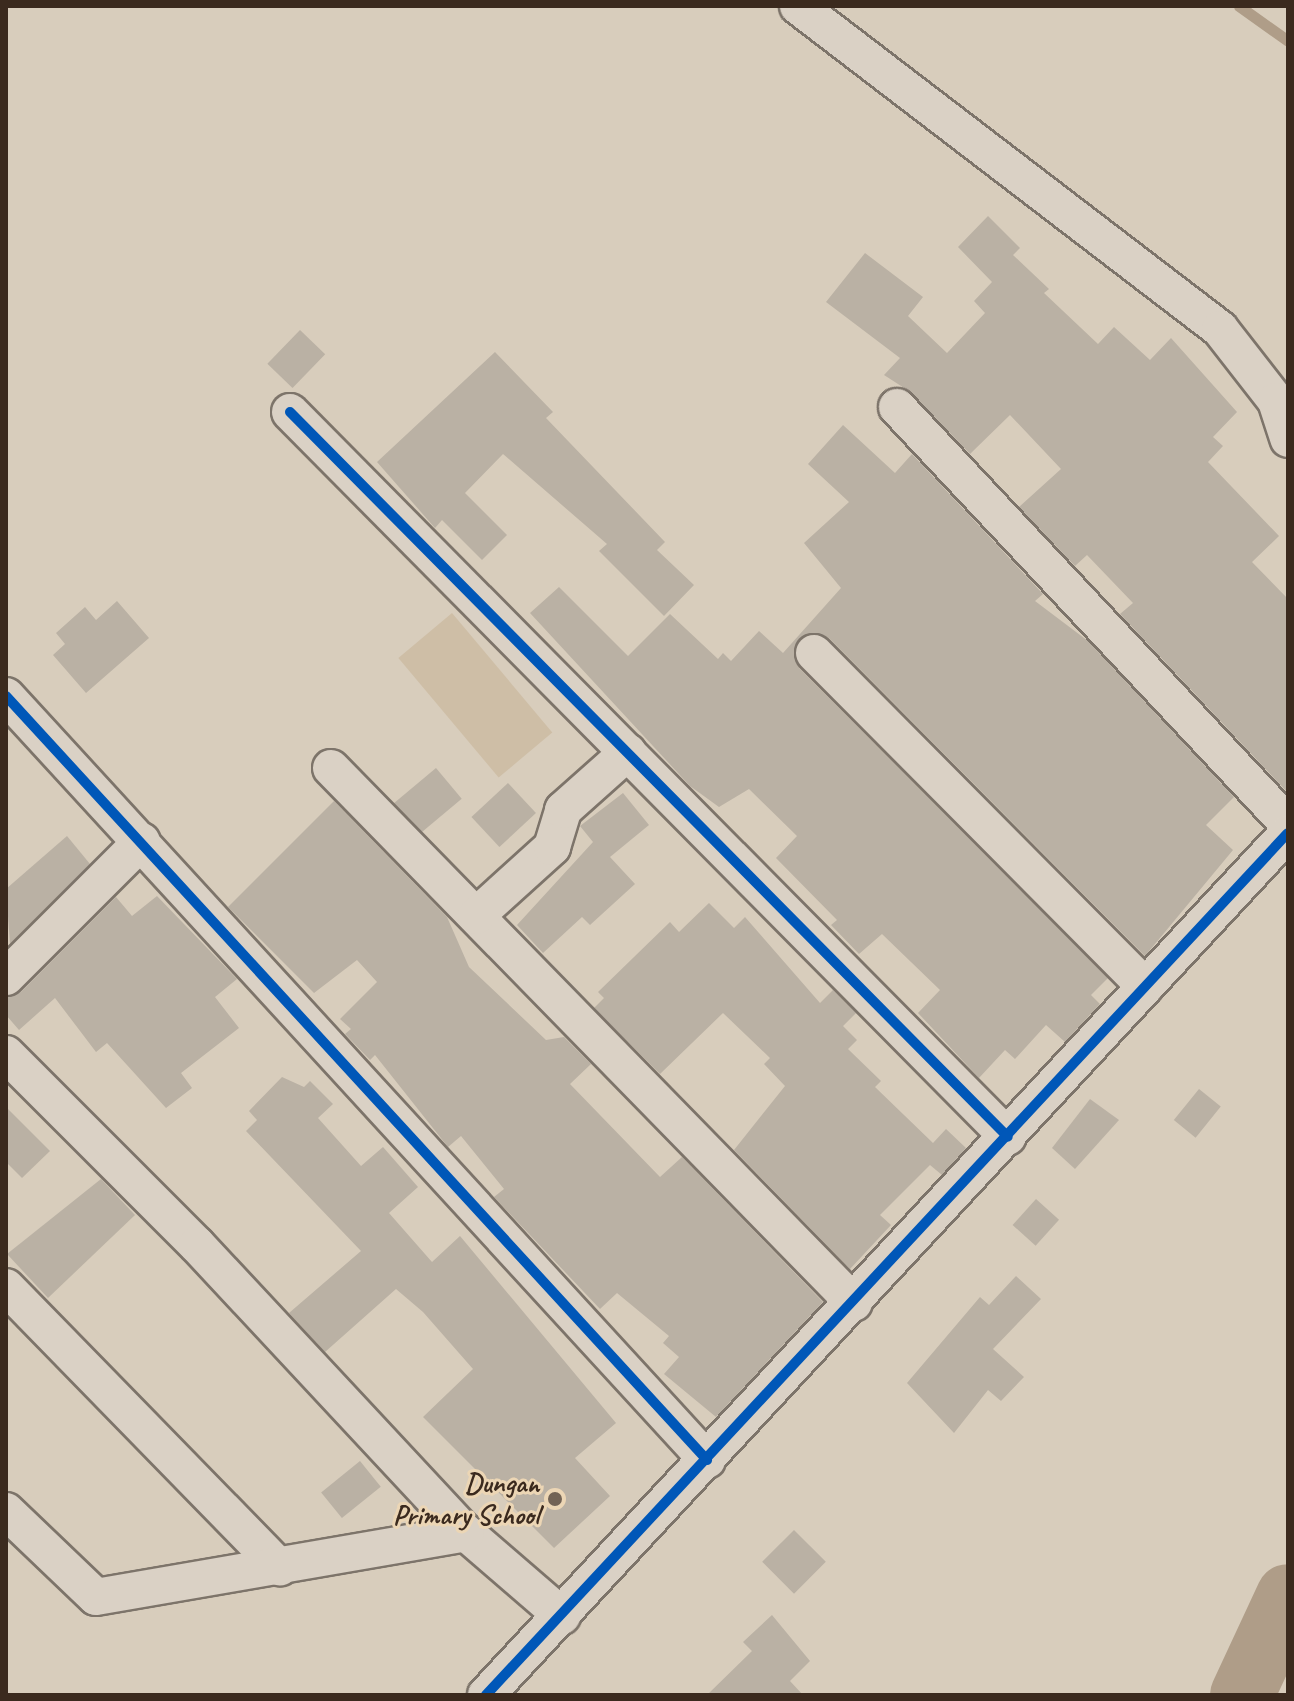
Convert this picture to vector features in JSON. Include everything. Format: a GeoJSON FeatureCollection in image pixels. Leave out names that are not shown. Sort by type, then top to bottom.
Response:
{"type":"FeatureCollection","features":[{"type":"Feature","properties":{"kind":"street"},"geometry":{"type":"LineString","coordinates":[[798,6],[1220,329],[1276,401],[1288,439]]}},
{"type":"Feature","properties":{"kind":"street"},"geometry":{"type":"LineString","coordinates":[[897,407],[1288,824]]}},
{"type":"Feature","properties":{"kind":"street"},"geometry":{"type":"LineString","coordinates":[[290,412],[1008,1137]]}},
{"type":"Feature","properties":{"kind":"street"},"geometry":{"type":"LineString","coordinates":[[814,653],[1145,986]]}},
{"type":"Feature","properties":{"kind":"street"},"geometry":{"type":"LineString","coordinates":[[6,696],[707,1460]]}},
{"type":"Feature","properties":{"kind":"street"},"geometry":{"type":"LineString","coordinates":[[476,916],[552,847],[563,810],[628,752]]}},
{"type":"Feature","properties":{"kind":"street"},"geometry":{"type":"LineString","coordinates":[[331,768],[854,1303]]}},
{"type":"Feature","properties":{"kind":"street"},"geometry":{"type":"LineString","coordinates":[[486,1695],[854,1303],[1288,833]]}},
{"type":"Feature","properties":{"kind":"street"},"geometry":{"type":"LineString","coordinates":[[6,977],[142,841]]}},
{"type":"Feature","properties":{"kind":"street"},"geometry":{"type":"LineString","coordinates":[[6,1054],[466,1533],[562,1616]]}},
{"type":"Feature","properties":{"kind":"street"},"geometry":{"type":"LineString","coordinates":[[6,1287],[280,1568]]}},
{"type":"Feature","properties":{"kind":"street"},"geometry":{"type":"LineString","coordinates":[[6,1511],[96,1597],[280,1568],[466,1533]]}},
{"type":"Feature","properties":{"kind":"shaded area"},"geometry":{"type":"Polygon","coordinates":[[[452,613],[552,733],[499,777],[398,658],[452,613]]]}},
{"type":"Feature","properties":{"kind":"building"},"geometry":{"type":"Polygon","coordinates":[[[988,216],[1020,248],[1013,255],[1049,289],[1044,293],[1098,344],[1114,327],[1150,360],[1171,338],[1237,412],[1213,437],[1223,446],[1208,462],[1279,536],[1252,562],[1288,599],[1288,793],[1120,614],[1133,603],[1087,555],[1075,566],[1019,507],[1061,469],[1010,415],[970,454],[912,393],[884,375],[900,358],[826,302],[865,253],[923,297],[908,316],[947,353],[985,313],[974,301],[992,282],[958,247],[988,216]]]}},
{"type":"Feature","properties":{"kind":"building"},"geometry":{"type":"Polygon","coordinates":[[[300,330],[325,354],[293,388],[267,364],[300,330]]]}},
{"type":"Feature","properties":{"kind":"building"},"geometry":{"type":"Polygon","coordinates":[[[495,352],[553,412],[546,418],[665,542],[657,550],[694,585],[664,616],[599,551],[607,544],[503,454],[465,493],[507,535],[482,560],[442,520],[435,528],[377,462],[495,352]]]}},
{"type":"Feature","properties":{"kind":"building"},"geometry":{"type":"Polygon","coordinates":[[[843,425],[895,473],[912,454],[1043,594],[1035,601],[1088,641],[1234,797],[1206,825],[1233,850],[1145,956],[829,638],[809,633],[799,639],[799,668],[1108,978],[1091,995],[1100,1004],[1065,1042],[1046,1025],[1015,1059],[1005,1050],[979,1078],[918,1013],[940,990],[882,934],[859,954],[831,925],[837,920],[776,858],[797,836],[749,789],[719,807],[690,786],[530,613],[559,587],[628,656],[670,614],[718,659],[723,653],[731,661],[759,631],[783,653],[841,588],[804,543],[849,502],[808,464],[843,425]]]}},
{"type":"Feature","properties":{"kind":"building"},"geometry":{"type":"Polygon","coordinates":[[[117,601],[149,638],[86,693],[53,655],[65,644],[56,633],[85,607],[96,620],[117,601]]]}},
{"type":"Feature","properties":{"kind":"building"},"geometry":{"type":"Polygon","coordinates":[[[436,768],[462,799],[420,834],[394,803],[436,768]]]}},
{"type":"Feature","properties":{"kind":"building"},"geometry":{"type":"Polygon","coordinates":[[[508,783],[536,813],[499,847],[471,817],[508,783]]]}},
{"type":"Feature","properties":{"kind":"building"},"geometry":{"type":"Polygon","coordinates":[[[623,793],[649,825],[610,857],[635,884],[590,925],[582,917],[543,953],[517,925],[593,842],[580,826],[623,793]]]}},
{"type":"Feature","properties":{"kind":"building"},"geometry":{"type":"Polygon","coordinates":[[[334,801],[447,917],[469,967],[546,1040],[564,1037],[591,1064],[570,1084],[660,1177],[682,1157],[823,1302],[716,1417],[664,1374],[679,1357],[663,1343],[669,1336],[617,1293],[600,1309],[494,1197],[504,1189],[461,1136],[448,1147],[375,1055],[370,1060],[345,1034],[351,1029],[340,1019],[377,982],[357,960],[314,993],[228,907],[334,801]]]}},
{"type":"Feature","properties":{"kind":"building"},"geometry":{"type":"Polygon","coordinates":[[[67,836],[90,864],[10,944],[6,889],[67,836]]]}},
{"type":"Feature","properties":{"kind":"building"},"geometry":{"type":"Polygon","coordinates":[[[157,896],[237,979],[215,997],[239,1028],[181,1073],[192,1088],[166,1108],[107,1043],[96,1052],[55,998],[19,1030],[6,1015],[6,997],[21,992],[116,897],[132,916],[157,896]]]}},
{"type":"Feature","properties":{"kind":"building"},"geometry":{"type":"Polygon","coordinates":[[[709,903],[734,928],[745,917],[820,1003],[833,990],[856,1013],[843,1026],[857,1040],[848,1049],[881,1081],[875,1087],[933,1143],[946,1129],[966,1148],[942,1175],[930,1165],[880,1215],[891,1225],[850,1269],[734,1150],[785,1086],[764,1064],[770,1058],[723,1013],[660,1074],[594,1008],[604,998],[598,992],[670,922],[679,932],[709,903]]]}},
{"type":"Feature","properties":{"kind":"building"},"geometry":{"type":"Polygon","coordinates":[[[282,1077],[304,1087],[310,1081],[333,1104],[318,1118],[361,1166],[383,1147],[418,1187],[389,1213],[432,1262],[460,1236],[616,1423],[575,1458],[610,1496],[554,1548],[423,1417],[473,1369],[423,1312],[396,1289],[325,1352],[289,1313],[361,1251],[246,1131],[257,1120],[249,1111],[282,1077]]]}},
{"type":"Feature","properties":{"kind":"building"},"geometry":{"type":"Polygon","coordinates":[[[1199,1089],[1221,1107],[1196,1138],[1174,1120],[1199,1089]]]}},
{"type":"Feature","properties":{"kind":"building"},"geometry":{"type":"Polygon","coordinates":[[[1090,1099],[1119,1120],[1075,1169],[1052,1148],[1090,1099]]]}},
{"type":"Feature","properties":{"kind":"building"},"geometry":{"type":"Polygon","coordinates":[[[6,1107],[50,1151],[22,1178],[6,1162],[6,1107]]]}},
{"type":"Feature","properties":{"kind":"building"},"geometry":{"type":"Polygon","coordinates":[[[101,1179],[135,1215],[48,1298],[7,1254],[101,1179]]]}},
{"type":"Feature","properties":{"kind":"building"},"geometry":{"type":"Polygon","coordinates":[[[1036,1199],[1059,1220],[1036,1246],[1013,1225],[1036,1199]]]}},
{"type":"Feature","properties":{"kind":"building"},"geometry":{"type":"Polygon","coordinates":[[[1016,1276],[1041,1299],[993,1349],[1024,1377],[1001,1401],[988,1390],[954,1433],[907,1383],[980,1297],[989,1305],[1016,1276]]]}},
{"type":"Feature","properties":{"kind":"building"},"geometry":{"type":"Polygon","coordinates":[[[360,1461],[381,1487],[342,1518],[321,1492],[360,1461]]]}},
{"type":"Feature","properties":{"kind":"building"},"geometry":{"type":"Polygon","coordinates":[[[794,1530],[826,1562],[794,1594],[762,1562],[794,1530]]]}},
{"type":"Feature","properties":{"kind":"building"},"geometry":{"type":"Polygon","coordinates":[[[772,1615],[810,1661],[790,1681],[803,1695],[707,1695],[752,1651],[743,1642],[772,1615]]]}},
{"type":"Feature","properties":{"kind":"waterway"},"geometry":{"type":"LineString","coordinates":[[1239,6],[1288,41]]}},
{"type":"Feature","properties":{"kind":"waterway"},"geometry":{"type":"LineString","coordinates":[[1242,1695],[1288,1596]]}},
{"type":"Feature","properties":{"kind":"cycle path"},"geometry":{"type":"LineString","coordinates":[[290,412],[1008,1137]]}},
{"type":"Feature","properties":{"kind":"cycle path"},"geometry":{"type":"LineString","coordinates":[[6,696],[707,1460]]}},
{"type":"Feature","properties":{"kind":"cycle path"},"geometry":{"type":"LineString","coordinates":[[486,1695],[1288,833]]}},
{"type":"Feature","properties":{"kind":"place","name":"Dungan Primary School"},"geometry":{"type":"Point","coordinates":[555,1499]}}]}
